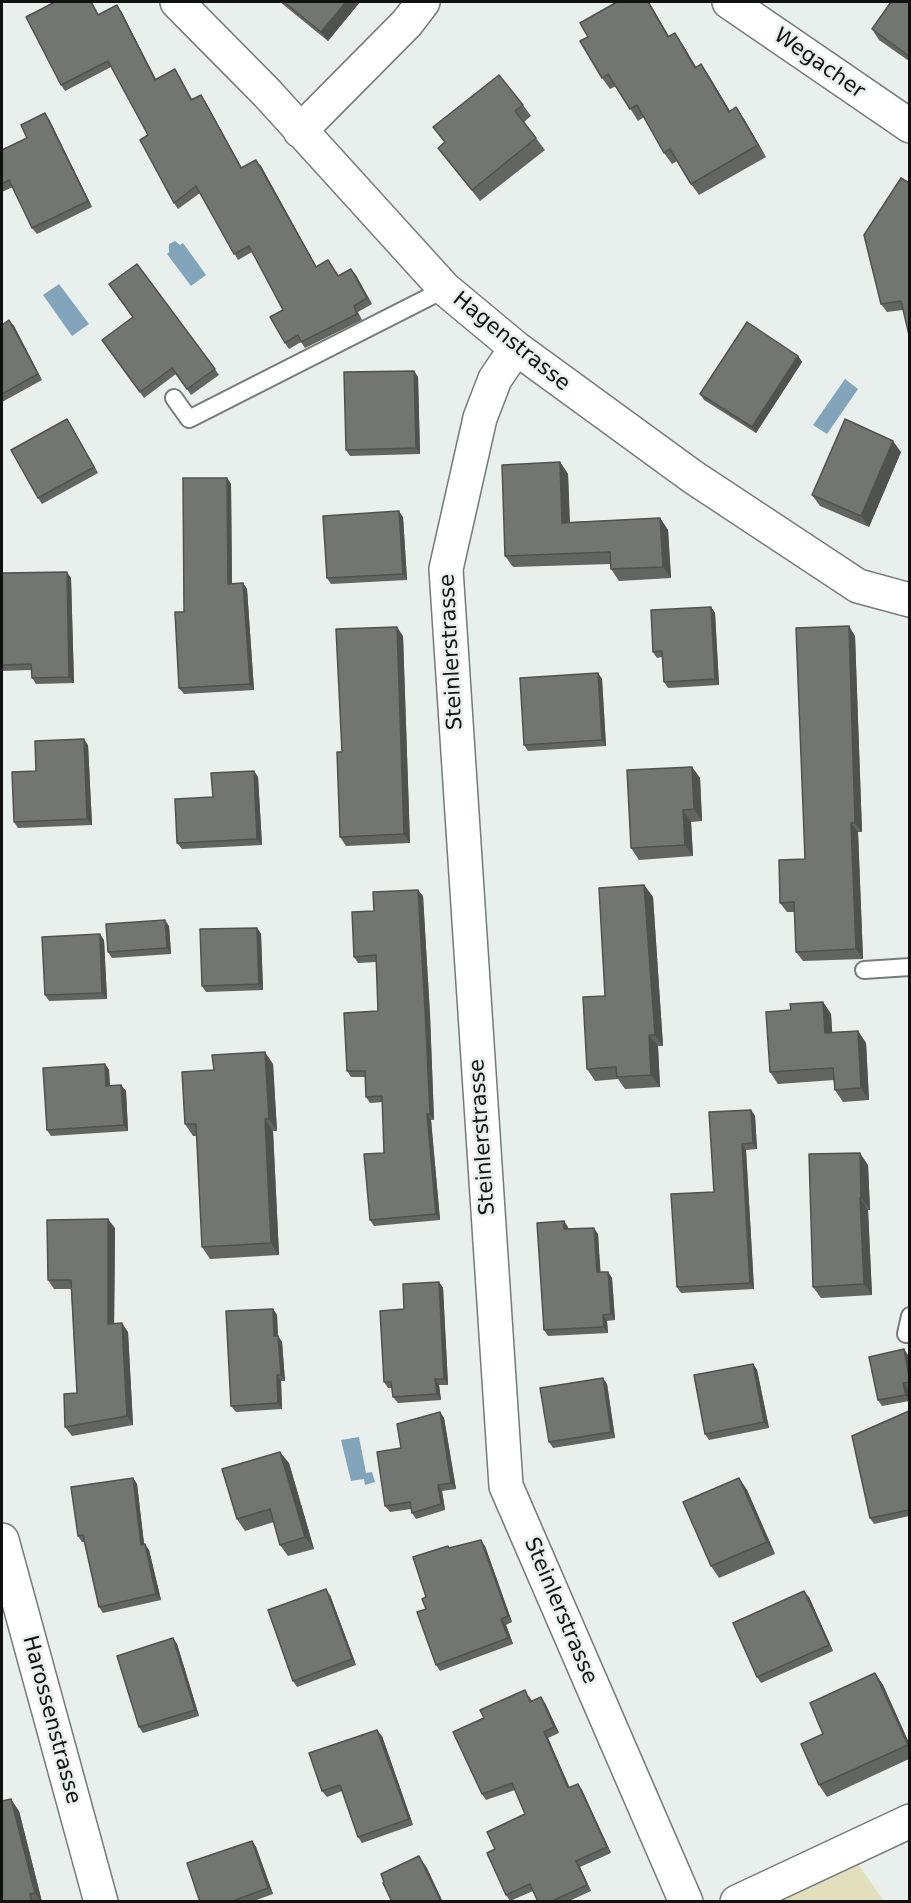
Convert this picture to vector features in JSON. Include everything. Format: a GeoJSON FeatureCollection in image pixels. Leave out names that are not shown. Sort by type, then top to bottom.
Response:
{"type":"FeatureCollection","features":[{"type":"Feature","properties":{"kind":"street","name":"Hagenstrasse"},"geometry":{"type":"LineString","coordinates":[[177,2],[267,93],[445,289],[516,348],[693,477],[858,586],[909,600]]}},
{"type":"Feature","properties":{"kind":"street"},"geometry":{"type":"LineString","coordinates":[[300,131],[407,23],[423,2]]}},
{"type":"Feature","properties":{"kind":"street","name":"Wegacher"},"geometry":{"type":"LineString","coordinates":[[729,2],[909,126]]}},
{"type":"Feature","properties":{"kind":"street","name":"Steinlerstrasse"},"geometry":{"type":"LineString","coordinates":[[516,348],[495,379],[480,418],[446,570],[506,1486],[686,1902]]}},
{"type":"Feature","properties":{"kind":"street","name":"Harossenstrasse"},"geometry":{"type":"LineString","coordinates":[[2,1540],[101,1902]]}},
{"type":"Feature","properties":{"kind":"street"},"geometry":{"type":"LineString","coordinates":[[737,1902],[909,1821]]}},
{"type":"Feature","properties":{"kind":"lane"},"geometry":{"type":"LineString","coordinates":[[174,398],[189,419],[445,289]]}},
{"type":"Feature","properties":{"kind":"lane"},"geometry":{"type":"LineString","coordinates":[[864,970],[909,967]]}},
{"type":"Feature","properties":{"kind":"lane"},"geometry":{"type":"LineString","coordinates":[[906,1334],[909,1316]]}},
{"type":"Feature","properties":{"kind":"shaded area"},"geometry":{"type":"Polygon","coordinates":[[[848,1850],[884,1901],[766,1901],[848,1850]]]}},
{"type":"Feature","properties":{"kind":"water"},"geometry":{"type":"Polygon","coordinates":[[[175,241],[180,245],[183,243],[206,275],[191,286],[167,254],[169,244],[175,241]]]}},
{"type":"Feature","properties":{"kind":"water"},"geometry":{"type":"Polygon","coordinates":[[[59,284],[89,324],[72,336],[43,295],[59,284]]]}},
{"type":"Feature","properties":{"kind":"water"},"geometry":{"type":"Polygon","coordinates":[[[845,379],[858,389],[827,434],[813,425],[845,379]]]}},
{"type":"Feature","properties":{"kind":"water"},"geometry":{"type":"Polygon","coordinates":[[[359,1437],[366,1473],[372,1472],[375,1482],[365,1485],[364,1479],[351,1481],[341,1440],[359,1437]]]}},
{"type":"Feature","properties":{"kind":"building"},"geometry":{"type":"Polygon","coordinates":[[[55,2],[91,2],[98,15],[117,5],[155,80],[175,69],[191,100],[201,95],[241,168],[256,160],[316,267],[328,260],[338,276],[351,269],[367,298],[354,306],[357,314],[301,342],[298,335],[285,343],[270,317],[283,310],[249,246],[234,254],[196,186],[174,203],[140,140],[148,135],[108,61],[61,85],[26,17],[55,2]]]}},
{"type":"Feature","properties":{"kind":"building"},"geometry":{"type":"Polygon","coordinates":[[[284,2],[346,2],[321,32],[284,2]]]}},
{"type":"Feature","properties":{"kind":"building"},"geometry":{"type":"Polygon","coordinates":[[[617,2],[648,2],[668,37],[675,33],[695,68],[701,64],[729,112],[736,107],[758,145],[691,184],[670,149],[664,153],[637,105],[630,109],[608,74],[602,78],[580,41],[588,37],[580,23],[617,2]]]}},
{"type":"Feature","properties":{"kind":"building"},"geometry":{"type":"Polygon","coordinates":[[[891,2],[909,2],[909,56],[872,29],[891,2]]]}},
{"type":"Feature","properties":{"kind":"building"},"geometry":{"type":"Polygon","coordinates":[[[499,75],[523,105],[515,111],[536,138],[472,190],[438,148],[445,142],[433,127],[499,75]]]}},
{"type":"Feature","properties":{"kind":"building"},"geometry":{"type":"Polygon","coordinates":[[[45,113],[88,201],[32,228],[9,180],[2,184],[2,150],[27,138],[21,125],[45,113]]]}},
{"type":"Feature","properties":{"kind":"building"},"geometry":{"type":"Polygon","coordinates":[[[901,178],[909,183],[909,335],[901,301],[881,304],[864,235],[901,178]]]}},
{"type":"Feature","properties":{"kind":"building"},"geometry":{"type":"Polygon","coordinates":[[[137,264],[215,369],[187,389],[172,368],[140,392],[102,340],[133,317],[109,284],[137,264]]]}},
{"type":"Feature","properties":{"kind":"building"},"geometry":{"type":"Polygon","coordinates":[[[9,320],[38,374],[2,394],[2,325],[9,320]]]}},
{"type":"Feature","properties":{"kind":"building"},"geometry":{"type":"Polygon","coordinates":[[[747,322],[798,356],[752,427],[700,394],[747,322]]]}},
{"type":"Feature","properties":{"kind":"building"},"geometry":{"type":"Polygon","coordinates":[[[414,371],[416,448],[346,450],[344,372],[414,371]]]}},
{"type":"Feature","properties":{"kind":"building"},"geometry":{"type":"Polygon","coordinates":[[[67,419],[94,467],[38,498],[11,450],[67,419]]]}},
{"type":"Feature","properties":{"kind":"building"},"geometry":{"type":"Polygon","coordinates":[[[845,419],[893,441],[861,516],[812,495],[845,419]]]}},
{"type":"Feature","properties":{"kind":"building"},"geometry":{"type":"Polygon","coordinates":[[[560,462],[562,523],[660,518],[663,567],[611,569],[610,552],[505,556],[502,465],[560,462]]]}},
{"type":"Feature","properties":{"kind":"building"},"geometry":{"type":"Polygon","coordinates":[[[183,478],[227,478],[228,584],[243,583],[250,684],[179,688],[175,612],[184,612],[183,478]]]}},
{"type":"Feature","properties":{"kind":"building"},"geometry":{"type":"Polygon","coordinates":[[[399,511],[403,574],[327,578],[323,516],[399,511]]]}},
{"type":"Feature","properties":{"kind":"building"},"geometry":{"type":"Polygon","coordinates":[[[67,572],[69,677],[32,678],[31,664],[2,665],[2,573],[67,572]]]}},
{"type":"Feature","properties":{"kind":"building"},"geometry":{"type":"Polygon","coordinates":[[[711,607],[715,679],[664,682],[662,651],[653,652],[651,610],[711,607]]]}},
{"type":"Feature","properties":{"kind":"building"},"geometry":{"type":"Polygon","coordinates":[[[849,626],[855,823],[851,823],[856,949],[796,952],[794,902],[780,903],[779,860],[805,859],[796,628],[849,626]]]}},
{"type":"Feature","properties":{"kind":"building"},"geometry":{"type":"Polygon","coordinates":[[[397,627],[404,834],[340,837],[337,752],[342,752],[336,629],[397,627]]]}},
{"type":"Feature","properties":{"kind":"building"},"geometry":{"type":"Polygon","coordinates":[[[598,673],[602,740],[524,745],[520,678],[598,673]]]}},
{"type":"Feature","properties":{"kind":"building"},"geometry":{"type":"Polygon","coordinates":[[[84,739],[87,819],[14,822],[12,772],[36,771],[35,741],[84,739]]]}},
{"type":"Feature","properties":{"kind":"building"},"geometry":{"type":"Polygon","coordinates":[[[692,767],[694,809],[683,810],[685,845],[631,848],[627,770],[692,767]]]}},
{"type":"Feature","properties":{"kind":"building"},"geometry":{"type":"Polygon","coordinates":[[[254,771],[257,839],[177,843],[175,799],[213,797],[211,773],[254,771]]]}},
{"type":"Feature","properties":{"kind":"building"},"geometry":{"type":"Polygon","coordinates":[[[644,885],[655,1035],[649,1035],[651,1075],[617,1077],[616,1067],[587,1069],[583,997],[605,996],[599,888],[644,885]]]}},
{"type":"Feature","properties":{"kind":"building"},"geometry":{"type":"Polygon","coordinates":[[[418,890],[430,1114],[427,1114],[436,1214],[370,1220],[364,1154],[384,1153],[382,1096],[366,1097],[365,1071],[347,1071],[344,1013],[378,1011],[376,955],[354,957],[352,912],[374,911],[373,892],[418,890]]]}},
{"type":"Feature","properties":{"kind":"building"},"geometry":{"type":"Polygon","coordinates":[[[165,920],[167,948],[108,952],[106,924],[165,920]]]}},
{"type":"Feature","properties":{"kind":"building"},"geometry":{"type":"Polygon","coordinates":[[[257,928],[259,984],[202,986],[200,929],[257,928]]]}},
{"type":"Feature","properties":{"kind":"building"},"geometry":{"type":"Polygon","coordinates":[[[100,934],[102,993],[45,995],[42,937],[100,934]]]}},
{"type":"Feature","properties":{"kind":"building"},"geometry":{"type":"Polygon","coordinates":[[[823,1002],[825,1033],[858,1031],[861,1088],[835,1090],[833,1068],[770,1072],[766,1012],[791,1010],[790,1004],[823,1002]]]}},
{"type":"Feature","properties":{"kind":"building"},"geometry":{"type":"Polygon","coordinates":[[[265,1052],[269,1119],[265,1119],[271,1243],[202,1247],[196,1124],[185,1124],[182,1072],[214,1070],[212,1055],[265,1052]]]}},
{"type":"Feature","properties":{"kind":"building"},"geometry":{"type":"Polygon","coordinates":[[[105,1064],[106,1086],[121,1085],[124,1125],[47,1130],[43,1068],[105,1064]]]}},
{"type":"Feature","properties":{"kind":"building"},"geometry":{"type":"Polygon","coordinates":[[[751,1110],[753,1143],[742,1144],[750,1283],[677,1287],[671,1194],[714,1192],[709,1112],[751,1110]]]}},
{"type":"Feature","properties":{"kind":"building"},"geometry":{"type":"Polygon","coordinates":[[[860,1153],[864,1284],[813,1287],[809,1154],[860,1153]]]}},
{"type":"Feature","properties":{"kind":"building"},"geometry":{"type":"Polygon","coordinates":[[[108,1219],[108,1324],[122,1323],[127,1416],[65,1427],[64,1394],[77,1393],[71,1280],[48,1280],[47,1220],[108,1219]]]}},
{"type":"Feature","properties":{"kind":"building"},"geometry":{"type":"Polygon","coordinates":[[[564,1221],[564,1229],[594,1228],[597,1272],[608,1272],[611,1314],[603,1315],[604,1327],[544,1330],[537,1223],[564,1221]]]}},
{"type":"Feature","properties":{"kind":"building"},"geometry":{"type":"Polygon","coordinates":[[[439,1282],[444,1379],[435,1379],[437,1394],[393,1397],[391,1382],[384,1382],[380,1311],[404,1309],[403,1284],[439,1282]]]}},
{"type":"Feature","properties":{"kind":"building"},"geometry":{"type":"Polygon","coordinates":[[[273,1309],[274,1336],[278,1336],[281,1375],[277,1375],[278,1403],[231,1406],[226,1311],[273,1309]]]}},
{"type":"Feature","properties":{"kind":"building"},"geometry":{"type":"Polygon","coordinates":[[[904,1349],[909,1377],[909,1382],[903,1383],[906,1395],[878,1400],[869,1357],[904,1349]]]}},
{"type":"Feature","properties":{"kind":"building"},"geometry":{"type":"Polygon","coordinates":[[[753,1364],[764,1422],[705,1434],[694,1375],[753,1364]]]}},
{"type":"Feature","properties":{"kind":"building"},"geometry":{"type":"Polygon","coordinates":[[[603,1378],[611,1432],[549,1442],[540,1388],[603,1378]]]}},
{"type":"Feature","properties":{"kind":"building"},"geometry":{"type":"Polygon","coordinates":[[[909,1411],[909,1510],[870,1518],[852,1436],[909,1411]]]}},
{"type":"Feature","properties":{"kind":"building"},"geometry":{"type":"Polygon","coordinates":[[[440,1412],[451,1483],[438,1485],[441,1504],[412,1513],[410,1502],[385,1506],[377,1452],[401,1448],[397,1424],[440,1412]]]}},
{"type":"Feature","properties":{"kind":"building"},"geometry":{"type":"Polygon","coordinates":[[[280,1452],[305,1537],[280,1545],[270,1509],[237,1519],[222,1469],[280,1452]]]}},
{"type":"Feature","properties":{"kind":"building"},"geometry":{"type":"Polygon","coordinates":[[[133,1478],[141,1545],[145,1544],[156,1594],[99,1607],[83,1535],[78,1536],[71,1487],[133,1478]]]}},
{"type":"Feature","properties":{"kind":"building"},"geometry":{"type":"Polygon","coordinates":[[[739,1478],[767,1542],[711,1566],[683,1502],[739,1478]]]}},
{"type":"Feature","properties":{"kind":"building"},"geometry":{"type":"Polygon","coordinates":[[[481,1540],[508,1616],[501,1619],[508,1638],[436,1665],[417,1612],[426,1609],[422,1599],[426,1597],[413,1557],[448,1546],[449,1548],[481,1540]]]}},
{"type":"Feature","properties":{"kind":"building"},"geometry":{"type":"Polygon","coordinates":[[[326,1589],[352,1659],[293,1681],[268,1610],[326,1589]]]}},
{"type":"Feature","properties":{"kind":"building"},"geometry":{"type":"Polygon","coordinates":[[[804,1591],[829,1645],[757,1677],[733,1623],[804,1591]]]}},
{"type":"Feature","properties":{"kind":"building"},"geometry":{"type":"Polygon","coordinates":[[[173,1638],[195,1710],[139,1727],[117,1656],[173,1638]]]}},
{"type":"Feature","properties":{"kind":"building"},"geometry":{"type":"Polygon","coordinates":[[[875,1673],[908,1745],[819,1785],[801,1744],[823,1734],[810,1703],[875,1673]]]}},
{"type":"Feature","properties":{"kind":"building"},"geometry":{"type":"Polygon","coordinates":[[[525,1690],[530,1702],[541,1697],[554,1727],[544,1732],[568,1788],[578,1784],[607,1847],[576,1861],[587,1885],[550,1902],[538,1902],[530,1884],[506,1895],[487,1853],[495,1849],[487,1832],[525,1814],[512,1783],[482,1794],[453,1732],[484,1718],[480,1710],[525,1690]]]}},
{"type":"Feature","properties":{"kind":"building"},"geometry":{"type":"Polygon","coordinates":[[[377,1730],[409,1819],[358,1837],[340,1785],[322,1791],[309,1753],[377,1730]]]}},
{"type":"Feature","properties":{"kind":"building"},"geometry":{"type":"Polygon","coordinates":[[[11,1799],[35,1893],[30,1894],[32,1902],[2,1902],[2,1801],[11,1799]]]}},
{"type":"Feature","properties":{"kind":"building"},"geometry":{"type":"Polygon","coordinates":[[[252,1841],[268,1888],[230,1902],[200,1902],[187,1863],[252,1841]]]}},
{"type":"Feature","properties":{"kind":"building"},"geometry":{"type":"Polygon","coordinates":[[[419,1856],[441,1902],[392,1902],[381,1874],[419,1856]]]}}]}
